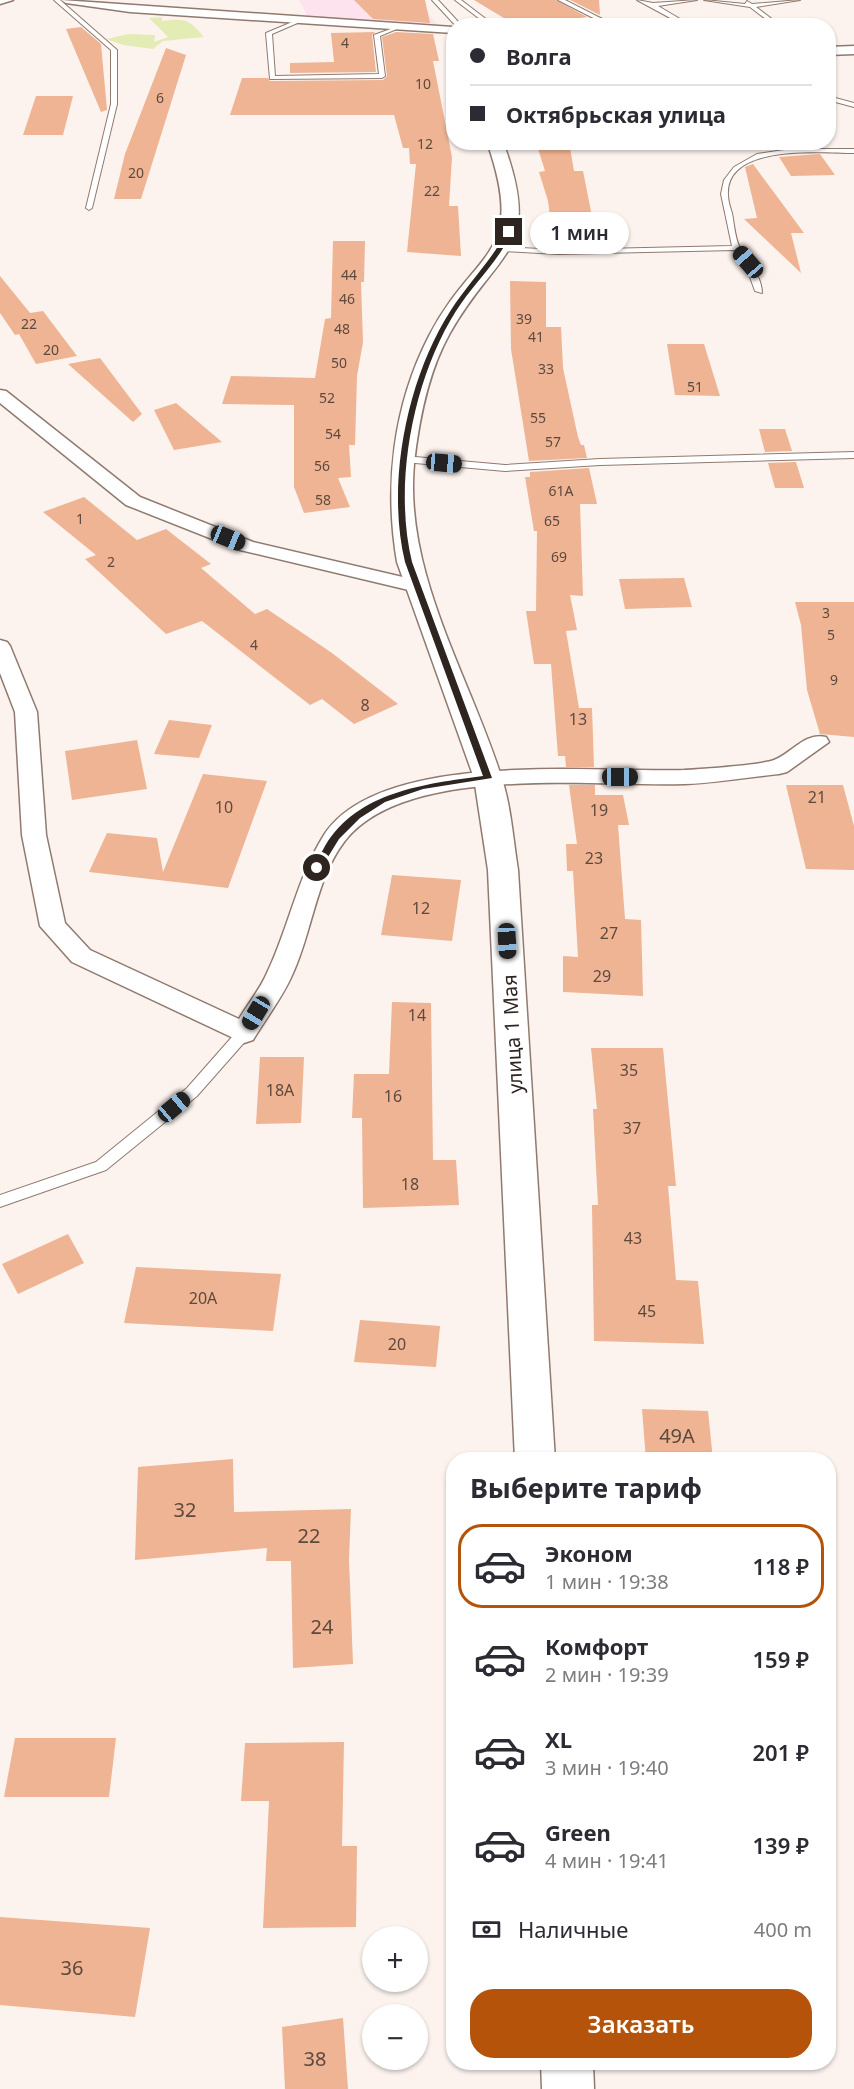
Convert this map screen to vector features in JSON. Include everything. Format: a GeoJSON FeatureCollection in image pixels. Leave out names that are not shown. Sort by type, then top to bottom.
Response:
{"type":"FeatureCollection","features":[{"type":"Feature","properties":{"kind":"street"},"geometry":{"type":"LineString","coordinates":[[0,1],[8,0]]}},
{"type":"Feature","properties":{"kind":"street"},"geometry":{"type":"LineString","coordinates":[[66,0],[81,4],[299,21],[446,30]]}},
{"type":"Feature","properties":{"kind":"street"},"geometry":{"type":"LineString","coordinates":[[81,4],[109,0]]}},
{"type":"Feature","properties":{"kind":"street"},"geometry":{"type":"LineString","coordinates":[[498,150],[505,168],[512,214],[502,249]]}},
{"type":"Feature","properties":{"kind":"street","name":"улица 1 Мая"},"geometry":{"type":"LineString","coordinates":[[502,249],[454,310],[430,353],[417,393],[404,459],[400,508],[402,534],[417,586],[488,778],[503,870],[535,1452]]}},
{"type":"Feature","properties":{"kind":"street"},"geometry":{"type":"LineString","coordinates":[[0,395],[133,501],[247,546],[417,586]]}},
{"type":"Feature","properties":{"kind":"street"},"geometry":{"type":"LineString","coordinates":[[0,646],[26,712],[34,835],[53,926],[81,956],[244,1033],[280,974],[317,868],[335,837],[357,816],[382,801],[422,787],[488,778],[686,777],[779,767],[818,742]]}},
{"type":"Feature","properties":{"kind":"street"},"geometry":{"type":"LineString","coordinates":[[567,2070],[568,2089]]}},
{"type":"Feature","properties":{"kind":"lane"},"geometry":{"type":"LineString","coordinates":[[57,0],[114,50],[114,104],[89,208]]}},
{"type":"Feature","properties":{"kind":"lane"},"geometry":{"type":"LineString","coordinates":[[435,0],[452,18]]}},
{"type":"Feature","properties":{"kind":"lane"},"geometry":{"type":"LineString","coordinates":[[458,0],[482,18]]}},
{"type":"Feature","properties":{"kind":"lane"},"geometry":{"type":"LineString","coordinates":[[561,0],[598,18]]}},
{"type":"Feature","properties":{"kind":"lane"},"geometry":{"type":"LineString","coordinates":[[640,0],[676,18]]}},
{"type":"Feature","properties":{"kind":"lane"},"geometry":{"type":"LineString","coordinates":[[652,5],[694,0]]}},
{"type":"Feature","properties":{"kind":"lane"},"geometry":{"type":"LineString","coordinates":[[707,0],[751,6],[797,0]]}},
{"type":"Feature","properties":{"kind":"lane"},"geometry":{"type":"LineString","coordinates":[[743,0],[768,18]]}},
{"type":"Feature","properties":{"kind":"lane"},"geometry":{"type":"LineString","coordinates":[[299,21],[269,33],[272,78],[382,76],[377,35],[397,27]]}},
{"type":"Feature","properties":{"kind":"lane"},"geometry":{"type":"LineString","coordinates":[[836,100],[854,105]]}},
{"type":"Feature","properties":{"kind":"lane"},"geometry":{"type":"LineString","coordinates":[[759,291],[748,262],[736,248],[724,194],[727,180],[746,160],[772,152],[854,151]]}},
{"type":"Feature","properties":{"kind":"lane"},"geometry":{"type":"LineString","coordinates":[[502,249],[558,252],[736,248]]}},
{"type":"Feature","properties":{"kind":"lane"},"geometry":{"type":"LineString","coordinates":[[404,459],[505,468],[611,461],[854,455]]}},
{"type":"Feature","properties":{"kind":"lane"},"geometry":{"type":"LineString","coordinates":[[0,1201],[101,1166],[192,1092],[244,1033]]}},
{"type":"Feature","properties":{"kind":"shaded area"},"geometry":{"type":"Polygon","coordinates":[[[299,0],[416,0],[437,24],[308,17],[299,0]]]}},
{"type":"Feature","properties":{"kind":"green space"},"geometry":{"type":"Polygon","coordinates":[[[162,17],[162,21],[186,21],[204,37],[163,41],[153,49],[123,45],[106,39],[129,34],[155,35],[154,42],[168,37],[149,18],[162,17]]]}},
{"type":"Feature","properties":{"kind":"building"},"geometry":{"type":"Polygon","coordinates":[[[354,0],[425,0],[430,23],[373,19],[354,0]]]}},
{"type":"Feature","properties":{"kind":"building"},"geometry":{"type":"Polygon","coordinates":[[[474,0],[556,0],[587,17],[579,18],[504,18],[474,0]]]}},
{"type":"Feature","properties":{"kind":"building"},"geometry":{"type":"Polygon","coordinates":[[[570,0],[599,0],[600,15],[570,0]]]}},
{"type":"Feature","properties":{"kind":"building"},"geometry":{"type":"Polygon","coordinates":[[[81,27],[101,44],[107,110],[101,112],[66,29],[81,27]]]}},
{"type":"Feature","properties":{"kind":"building"},"geometry":{"type":"Polygon","coordinates":[[[375,32],[372,35],[376,72],[290,73],[290,63],[334,62],[331,33],[375,32]]]}},
{"type":"Feature","properties":{"kind":"building"},"geometry":{"type":"Polygon","coordinates":[[[396,32],[433,34],[439,61],[433,61],[446,127],[446,150],[451,150],[452,157],[449,206],[458,206],[461,256],[407,252],[416,164],[410,164],[409,148],[403,148],[394,115],[230,115],[242,78],[268,78],[270,81],[383,80],[387,76],[382,37],[396,32]]]}},
{"type":"Feature","properties":{"kind":"building"},"geometry":{"type":"Polygon","coordinates":[[[166,48],[186,55],[141,199],[114,199],[125,154],[166,48]]]}},
{"type":"Feature","properties":{"kind":"building"},"geometry":{"type":"Polygon","coordinates":[[[36,96],[73,96],[63,135],[23,135],[36,96]]]}},
{"type":"Feature","properties":{"kind":"building"},"geometry":{"type":"Polygon","coordinates":[[[538,150],[570,150],[574,171],[583,171],[598,247],[554,248],[548,201],[539,172],[545,171],[538,150]]]}},
{"type":"Feature","properties":{"kind":"building"},"geometry":{"type":"Polygon","coordinates":[[[820,154],[835,175],[791,176],[779,157],[820,154]]]}},
{"type":"Feature","properties":{"kind":"building"},"geometry":{"type":"Polygon","coordinates":[[[753,164],[804,233],[791,233],[801,273],[744,219],[757,218],[745,167],[753,164]]]}},
{"type":"Feature","properties":{"kind":"building"},"geometry":{"type":"Polygon","coordinates":[[[333,241],[365,241],[364,282],[361,282],[363,342],[357,376],[355,445],[349,445],[351,477],[338,478],[350,507],[304,513],[294,487],[294,405],[222,404],[231,376],[315,378],[325,319],[331,318],[333,241]]]}},
{"type":"Feature","properties":{"kind":"building"},"geometry":{"type":"Polygon","coordinates":[[[0,276],[30,313],[43,311],[77,356],[36,364],[19,334],[15,335],[0,313],[0,276]]]}},
{"type":"Feature","properties":{"kind":"building"},"geometry":{"type":"Polygon","coordinates":[[[510,281],[546,282],[546,327],[561,327],[563,368],[578,437],[581,445],[584,445],[587,458],[529,461],[511,349],[510,281]]]}},
{"type":"Feature","properties":{"kind":"building"},"geometry":{"type":"Polygon","coordinates":[[[667,344],[704,344],[720,396],[675,395],[667,344]]]}},
{"type":"Feature","properties":{"kind":"building"},"geometry":{"type":"Polygon","coordinates":[[[100,358],[142,414],[133,422],[68,364],[100,358]]]}},
{"type":"Feature","properties":{"kind":"building"},"geometry":{"type":"Polygon","coordinates":[[[176,403],[222,442],[174,450],[154,410],[176,403]]]}},
{"type":"Feature","properties":{"kind":"building"},"geometry":{"type":"Polygon","coordinates":[[[759,429],[785,429],[792,451],[765,452],[759,429]]]}},
{"type":"Feature","properties":{"kind":"building"},"geometry":{"type":"Polygon","coordinates":[[[796,462],[804,488],[775,488],[768,463],[796,462]]]}},
{"type":"Feature","properties":{"kind":"building"},"geometry":{"type":"Polygon","coordinates":[[[589,468],[597,504],[580,504],[583,596],[570,595],[577,630],[566,631],[579,708],[592,708],[594,767],[566,767],[565,756],[558,756],[551,664],[534,664],[526,611],[536,611],[537,531],[534,531],[525,477],[530,477],[530,472],[589,468]]]}},
{"type":"Feature","properties":{"kind":"building"},"geometry":{"type":"Polygon","coordinates":[[[84,497],[137,540],[166,529],[211,564],[201,568],[255,614],[267,609],[332,653],[398,704],[354,724],[322,699],[310,705],[202,621],[166,634],[85,559],[96,555],[43,512],[84,497]]]}},
{"type":"Feature","properties":{"kind":"building"},"geometry":{"type":"Polygon","coordinates":[[[684,578],[692,607],[625,609],[619,579],[684,578]]]}},
{"type":"Feature","properties":{"kind":"building"},"geometry":{"type":"Polygon","coordinates":[[[795,602],[854,602],[854,737],[820,734],[807,690],[801,625],[795,602]]]}},
{"type":"Feature","properties":{"kind":"building"},"geometry":{"type":"Polygon","coordinates":[[[169,720],[212,725],[199,758],[154,754],[169,720]]]}},
{"type":"Feature","properties":{"kind":"building"},"geometry":{"type":"Polygon","coordinates":[[[137,740],[147,789],[72,800],[65,751],[137,740]]]}},
{"type":"Feature","properties":{"kind":"building"},"geometry":{"type":"Polygon","coordinates":[[[203,774],[267,781],[228,888],[89,872],[107,833],[157,838],[163,872],[203,774]]]}},
{"type":"Feature","properties":{"kind":"building"},"geometry":{"type":"Polygon","coordinates":[[[569,785],[595,785],[595,795],[623,795],[629,825],[618,825],[625,919],[641,920],[643,996],[563,992],[563,956],[578,957],[573,871],[567,871],[566,844],[577,844],[569,785]]]}},
{"type":"Feature","properties":{"kind":"building"},"geometry":{"type":"Polygon","coordinates":[[[786,785],[843,785],[854,826],[854,870],[806,869],[786,785]]]}},
{"type":"Feature","properties":{"kind":"building"},"geometry":{"type":"Polygon","coordinates":[[[392,875],[461,880],[452,941],[381,935],[392,875]]]}},
{"type":"Feature","properties":{"kind":"building"},"geometry":{"type":"Polygon","coordinates":[[[392,1002],[431,1003],[433,1160],[456,1160],[459,1205],[363,1208],[362,1118],[352,1118],[354,1074],[389,1074],[392,1002]]]}},
{"type":"Feature","properties":{"kind":"building"},"geometry":{"type":"Polygon","coordinates":[[[591,1048],[663,1048],[676,1186],[668,1186],[676,1280],[698,1281],[704,1344],[594,1341],[592,1205],[598,1205],[593,1109],[597,1109],[591,1048]]]}},
{"type":"Feature","properties":{"kind":"building"},"geometry":{"type":"Polygon","coordinates":[[[260,1057],[304,1057],[301,1123],[256,1124],[260,1057]]]}},
{"type":"Feature","properties":{"kind":"building"},"geometry":{"type":"Polygon","coordinates":[[[68,1234],[84,1263],[18,1294],[2,1264],[68,1234]]]}},
{"type":"Feature","properties":{"kind":"building"},"geometry":{"type":"Polygon","coordinates":[[[136,1267],[281,1274],[273,1331],[124,1323],[136,1267]]]}},
{"type":"Feature","properties":{"kind":"building"},"geometry":{"type":"Polygon","coordinates":[[[360,1320],[440,1326],[436,1367],[354,1362],[360,1320]]]}},
{"type":"Feature","properties":{"kind":"building"},"geometry":{"type":"Polygon","coordinates":[[[642,1409],[708,1411],[712,1452],[645,1452],[642,1409]]]}},
{"type":"Feature","properties":{"kind":"building"},"geometry":{"type":"Polygon","coordinates":[[[233,1459],[234,1512],[351,1509],[349,1559],[353,1664],[293,1668],[291,1561],[266,1561],[267,1548],[135,1560],[138,1467],[233,1459]]]}},
{"type":"Feature","properties":{"kind":"building"},"geometry":{"type":"Polygon","coordinates":[[[15,1738],[116,1738],[109,1797],[4,1797],[15,1738]]]}},
{"type":"Feature","properties":{"kind":"building"},"geometry":{"type":"Polygon","coordinates":[[[344,1742],[342,1846],[357,1846],[356,1927],[263,1928],[269,1801],[241,1801],[245,1743],[344,1742]]]}},
{"type":"Feature","properties":{"kind":"building"},"geometry":{"type":"Polygon","coordinates":[[[0,1917],[150,1928],[135,2017],[0,2005],[0,1917]]]}},
{"type":"Feature","properties":{"kind":"building"},"geometry":{"type":"Polygon","coordinates":[[[343,2018],[348,2089],[285,2089],[282,2027],[343,2018]]]}},
{"type":"Feature","properties":{"kind":"route"},"geometry":{"type":"LineString","coordinates":[[317,868],[335,837],[357,816],[382,801],[422,787],[488,778],[409,562],[402,534],[400,508],[404,459],[417,393],[430,353],[454,310],[502,249],[509,232]]}}]}
